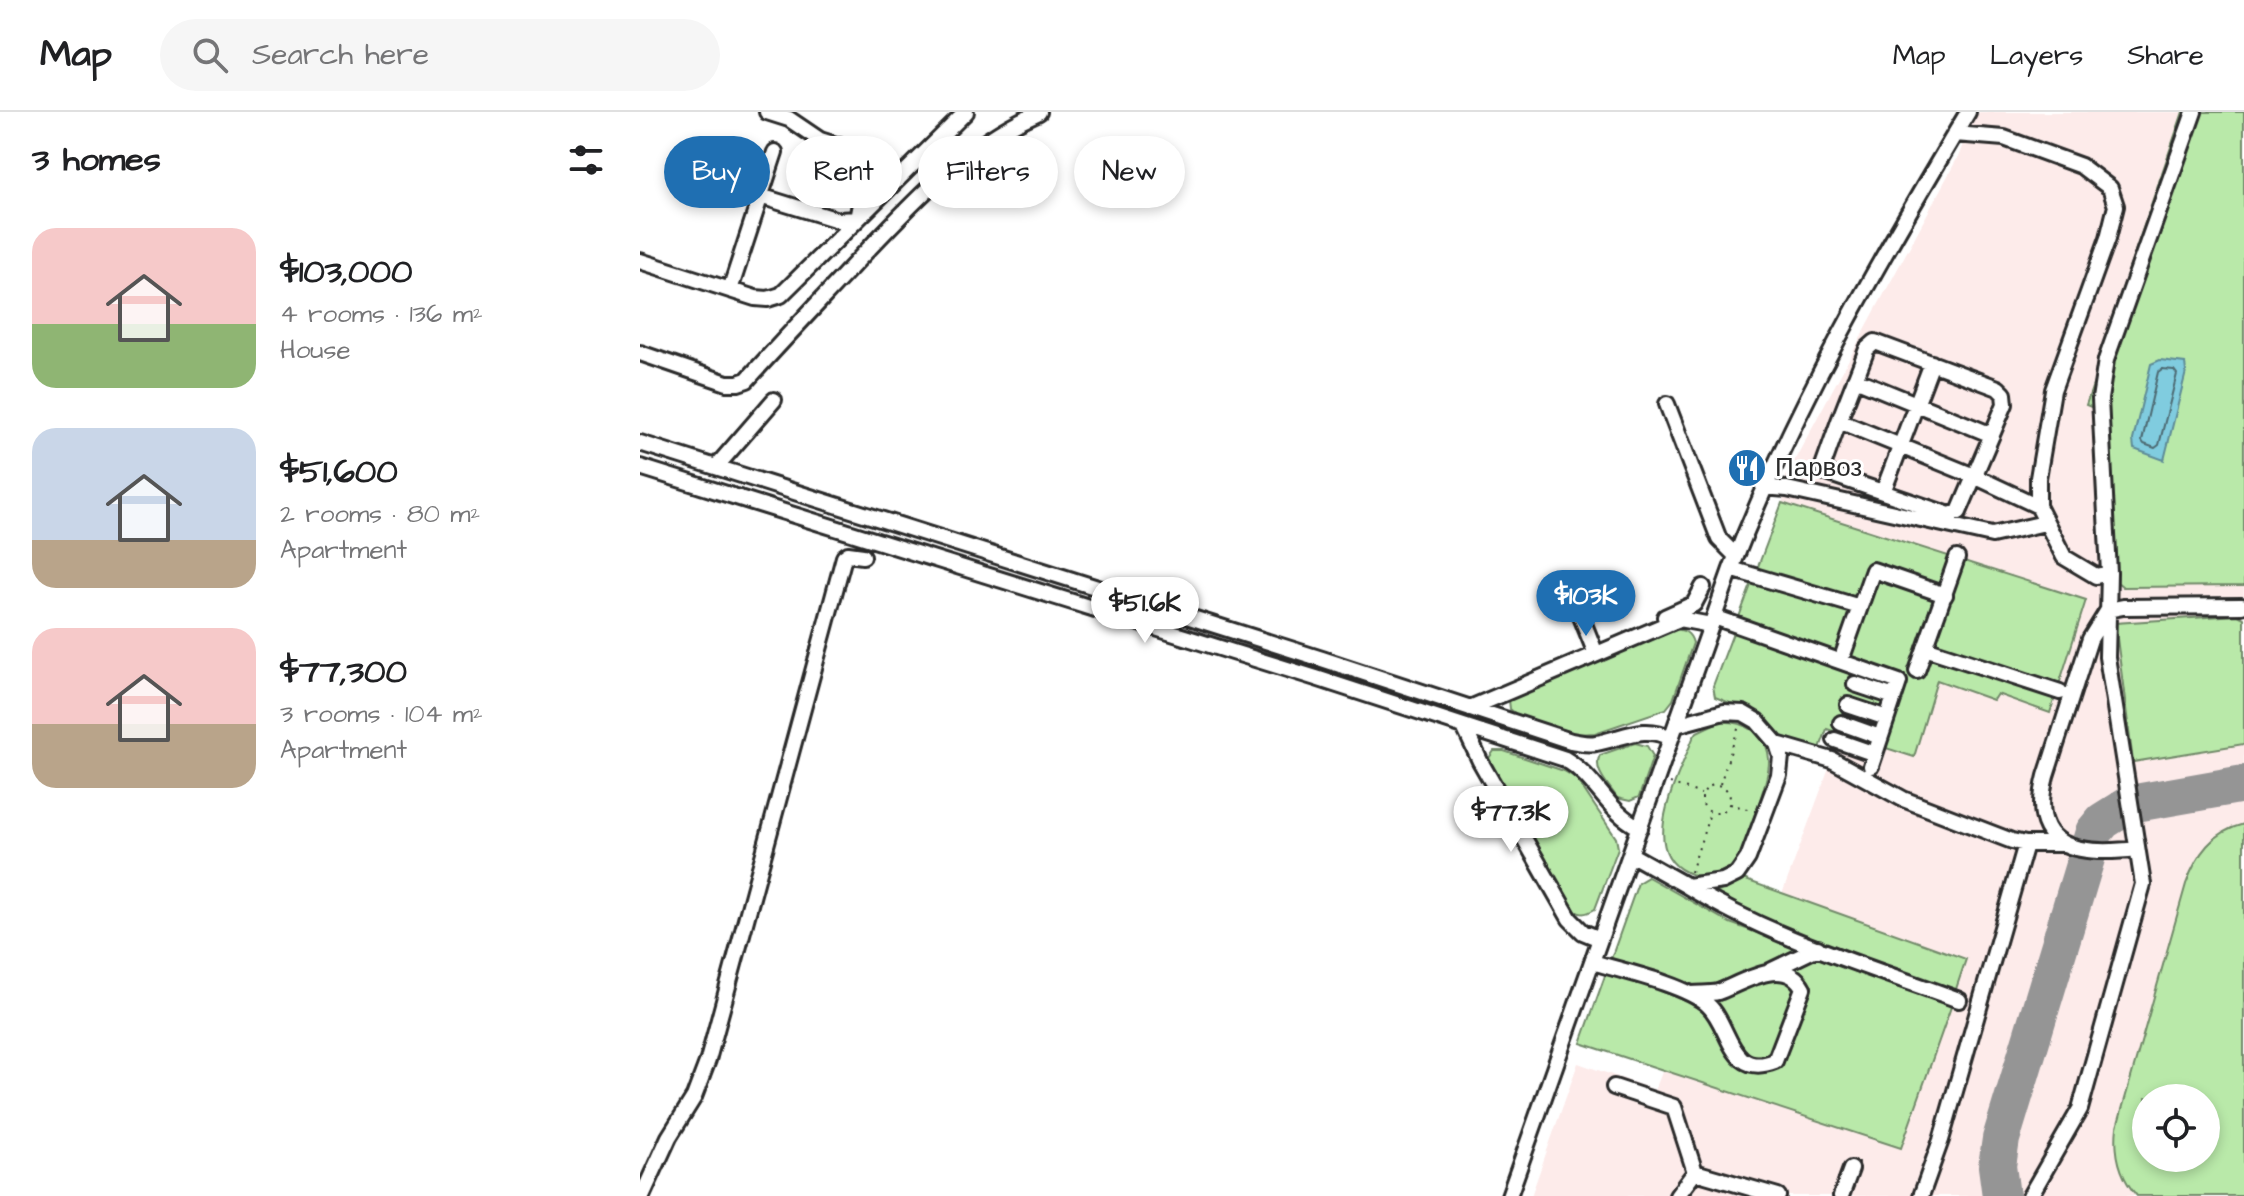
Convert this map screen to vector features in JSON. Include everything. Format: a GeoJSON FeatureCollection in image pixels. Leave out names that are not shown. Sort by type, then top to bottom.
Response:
{"type":"FeatureCollection","features":[{"type":"Feature","properties":{"kind":"street"},"geometry":{"type":"LineString","coordinates":[[767,112],[789,119],[820,140],[867,156],[857,219]]}},
{"type":"Feature","properties":{"kind":"street"},"geometry":{"type":"LineString","coordinates":[[640,261],[755,298],[768,299],[781,295],[966,112]]}},
{"type":"Feature","properties":{"kind":"street"},"geometry":{"type":"LineString","coordinates":[[640,353],[727,383],[747,380],[909,206],[976,146],[1039,112]]}},
{"type":"Feature","properties":{"kind":"street"},"geometry":{"type":"LineString","coordinates":[[1509,1196],[1712,621],[1763,487],[1895,233],[1968,112]]}},
{"type":"Feature","properties":{"kind":"street"},"geometry":{"type":"LineString","coordinates":[[2030,1196],[2080,1109],[2143,884],[2107,657],[2109,573],[2100,399],[2106,360],[2194,112]]}},
{"type":"Feature","properties":{"kind":"street"},"geometry":{"type":"LineString","coordinates":[[1955,134],[2004,138],[2081,166],[2110,188],[2116,206],[2108,238],[2053,390],[2038,478],[2038,506],[2064,557],[2096,576],[2109,573]]}},
{"type":"Feature","properties":{"kind":"street"},"geometry":{"type":"LineString","coordinates":[[770,167],[775,152]]}},
{"type":"Feature","properties":{"kind":"street"},"geometry":{"type":"LineString","coordinates":[[770,199],[838,220],[857,219]]}},
{"type":"Feature","properties":{"kind":"street"},"geometry":{"type":"LineString","coordinates":[[730,290],[756,208]]}},
{"type":"Feature","properties":{"kind":"street"},"geometry":{"type":"LineString","coordinates":[[1875,342],[1998,388],[2004,394],[2005,404],[1959,512],[1950,515],[1827,473],[1823,466],[1855,379],[1867,349],[1875,342]]}},
{"type":"Feature","properties":{"kind":"street"},"geometry":{"type":"LineString","coordinates":[[1883,492],[1932,363]]}},
{"type":"Feature","properties":{"kind":"street"},"geometry":{"type":"LineString","coordinates":[[1855,379],[1992,435]]}},
{"type":"Feature","properties":{"kind":"street"},"geometry":{"type":"LineString","coordinates":[[716,467],[774,400]]}},
{"type":"Feature","properties":{"kind":"street"},"geometry":{"type":"LineString","coordinates":[[1667,404],[1719,539],[1733,563],[1860,607]]}},
{"type":"Feature","properties":{"kind":"street"},"geometry":{"type":"LineString","coordinates":[[1839,421],[1974,476],[2038,506]]}},
{"type":"Feature","properties":{"kind":"street"},"geometry":{"type":"LineString","coordinates":[[640,443],[1571,741],[1593,744],[1641,731],[1673,732],[1724,712],[1743,713],[1757,721],[1777,744],[1781,756],[1779,775],[1748,858],[1737,874],[1723,881],[1687,886]]}},
{"type":"Feature","properties":{"kind":"street"},"geometry":{"type":"LineString","coordinates":[[640,467],[1301,673],[1565,759],[1584,770],[1623,819],[1640,828]]}},
{"type":"Feature","properties":{"kind":"street"},"geometry":{"type":"LineString","coordinates":[[1763,487],[1787,489],[1992,535],[2045,523]]}},
{"type":"Feature","properties":{"kind":"street"},"geometry":{"type":"LineString","coordinates":[[642,1196],[669,1137],[694,1097],[708,1060],[844,557],[848,554],[863,556]]}},
{"type":"Feature","properties":{"kind":"street"},"geometry":{"type":"LineString","coordinates":[[1917,671],[1957,558]]}},
{"type":"Feature","properties":{"kind":"street"},"geometry":{"type":"LineString","coordinates":[[1844,652],[1873,570],[1945,595]]}},
{"type":"Feature","properties":{"kind":"street"},"geometry":{"type":"LineString","coordinates":[[1613,638],[1694,604],[1703,587]]}},
{"type":"Feature","properties":{"kind":"street"},"geometry":{"type":"LineString","coordinates":[[2062,844],[2049,831],[2043,818],[2041,798],[2090,639],[2108,610],[2123,607],[2242,606]]}},
{"type":"Feature","properties":{"kind":"street"},"geometry":{"type":"LineString","coordinates":[[1578,609],[1596,654]]}},
{"type":"Feature","properties":{"kind":"street"},"geometry":{"type":"LineString","coordinates":[[1470,708],[1679,619],[1712,621],[1899,682],[1873,760],[1835,740]]}},
{"type":"Feature","properties":{"kind":"street"},"geometry":{"type":"LineString","coordinates":[[1925,648],[2060,692]]}},
{"type":"Feature","properties":{"kind":"street"},"geometry":{"type":"LineString","coordinates":[[1855,684],[1894,697]]}},
{"type":"Feature","properties":{"kind":"street"},"geometry":{"type":"LineString","coordinates":[[1848,705],[1887,718]]}},
{"type":"Feature","properties":{"kind":"street"},"geometry":{"type":"LineString","coordinates":[[1841,723],[1880,737]]}},
{"type":"Feature","properties":{"kind":"street"},"geometry":{"type":"LineString","coordinates":[[1464,727],[1480,761],[1570,919],[1583,932],[1600,939]]}},
{"type":"Feature","properties":{"kind":"street"},"geometry":{"type":"LineString","coordinates":[[1777,744],[1832,760],[1903,799],[2026,844],[2062,844],[2106,852],[2137,849]]}},
{"type":"Feature","properties":{"kind":"street"},"geometry":{"type":"LineString","coordinates":[[1921,1196],[1941,1140],[2026,844]]}},
{"type":"Feature","properties":{"kind":"street"},"geometry":{"type":"LineString","coordinates":[[1630,854],[1726,910],[1769,930],[1959,1000]]}},
{"type":"Feature","properties":{"kind":"street"},"geometry":{"type":"LineString","coordinates":[[1692,994],[1715,993],[1818,948]]}},
{"type":"Feature","properties":{"kind":"street"},"geometry":{"type":"LineString","coordinates":[[1592,962],[1692,994],[1710,1007],[1733,1049],[1746,1062],[1762,1066],[1775,1061],[1803,988],[1799,981],[1786,973],[1770,971]]}},
{"type":"Feature","properties":{"kind":"street"},"geometry":{"type":"LineString","coordinates":[[1614,1087],[1674,1107],[1695,1172]]}},
{"type":"Feature","properties":{"kind":"street"},"geometry":{"type":"LineString","coordinates":[[1841,1196],[1851,1169]]}},
{"type":"Feature","properties":{"kind":"street"},"geometry":{"type":"LineString","coordinates":[[1677,1196],[1695,1172]]}},
{"type":"Feature","properties":{"kind":"street"},"geometry":{"type":"LineString","coordinates":[[1695,1172],[1778,1196]]}},
{"type":"Feature","properties":{"kind":"path"},"geometry":{"type":"LineString","coordinates":[[1720,785],[1743,713]]}},
{"type":"Feature","properties":{"kind":"path"},"geometry":{"type":"LineString","coordinates":[[1657,778],[1702,795]]}},
{"type":"Feature","properties":{"kind":"path"},"geometry":{"type":"LineString","coordinates":[[1711,785],[1720,785],[1727,790],[1729,803],[1723,811],[1710,812],[1703,804],[1702,795],[1711,785]]}},
{"type":"Feature","properties":{"kind":"path"},"geometry":{"type":"LineString","coordinates":[[1729,803],[1764,814]]}},
{"type":"Feature","properties":{"kind":"path"},"geometry":{"type":"LineString","coordinates":[[1687,886],[1710,812]]}},
{"type":"Feature","properties":{"kind":"shaded area"},"geometry":{"type":"Polygon","coordinates":[[[1979,112],[2244,112],[2244,1196],[1531,1196],[1578,1063],[1655,1090],[1701,972],[1760,953],[1853,704],[1860,527],[1782,503],[1787,489],[1786,476],[1959,155],[1979,112]]]}},
{"type":"Feature","properties":{"kind":"green space"},"geometry":{"type":"Polygon","coordinates":[[[2183,112],[2244,112],[2244,586],[2123,587],[2101,568],[2096,409],[2086,405],[2109,339],[2107,333],[2183,112]]]}},
{"type":"Feature","properties":{"kind":"green space"},"geometry":{"type":"Polygon","coordinates":[[[1782,503],[2086,600],[2050,713],[1997,694],[1993,700],[1937,680],[1914,757],[1827,729],[1819,751],[1785,741],[1752,707],[1715,697],[1713,686],[1782,503]]]}},
{"type":"Feature","properties":{"kind":"green space"},"geometry":{"type":"Polygon","coordinates":[[[2238,615],[2244,618],[2244,744],[2133,762],[2115,623],[2238,615]]]}},
{"type":"Feature","properties":{"kind":"green space"},"geometry":{"type":"Polygon","coordinates":[[[1674,629],[1686,632],[1693,643],[1673,700],[1666,709],[1595,733],[1578,734],[1517,715],[1510,709],[1509,700],[1516,694],[1674,629]]]}},
{"type":"Feature","properties":{"kind":"green space"},"geometry":{"type":"Polygon","coordinates":[[[1718,722],[1746,726],[1760,736],[1768,752],[1768,771],[1738,862],[1720,872],[1700,876],[1686,872],[1672,861],[1665,846],[1663,829],[1672,790],[1693,738],[1697,732],[1718,722]]]}},
{"type":"Feature","properties":{"kind":"green space"},"geometry":{"type":"Polygon","coordinates":[[[1635,743],[1647,746],[1653,756],[1639,797],[1630,801],[1617,798],[1602,777],[1598,761],[1600,755],[1635,743]]]}},
{"type":"Feature","properties":{"kind":"green space"},"geometry":{"type":"Polygon","coordinates":[[[1494,751],[1504,751],[1576,778],[1616,838],[1618,848],[1595,909],[1582,913],[1570,908],[1491,767],[1489,758],[1494,751]]]}},
{"type":"Feature","properties":{"kind":"green space"},"geometry":{"type":"Polygon","coordinates":[[[2244,824],[2244,1196],[2137,1196],[2119,1164],[2117,1127],[2186,884],[2201,854],[2223,833],[2244,824]]]}},
{"type":"Feature","properties":{"kind":"green space"},"geometry":{"type":"Polygon","coordinates":[[[1648,877],[1730,923],[1952,1004],[1901,1148],[1581,1043],[1638,883],[1648,877]]]}},
{"type":"Feature","properties":{"kind":"green space"},"geometry":{"type":"Polygon","coordinates":[[[1743,879],[1966,959],[1955,992],[1776,926],[1716,893],[1743,879]]]}},
{"type":"Feature","properties":{"kind":"water"},"geometry":{"type":"Polygon","coordinates":[[[2160,360],[2185,363],[2186,372],[2164,460],[2134,449],[2133,440],[2151,364],[2160,360]]]}},
{"type":"Feature","properties":{"kind":"taxiway"},"geometry":{"type":"LineString","coordinates":[[2001,1196],[1997,1166],[2001,1139],[2094,832],[2103,821],[2130,804],[2244,784]]}},
{"type":"Feature","properties":{"kind":"place","name":"Парвоз"},"geometry":{"type":"Point","coordinates":[1747,468]}}]}
